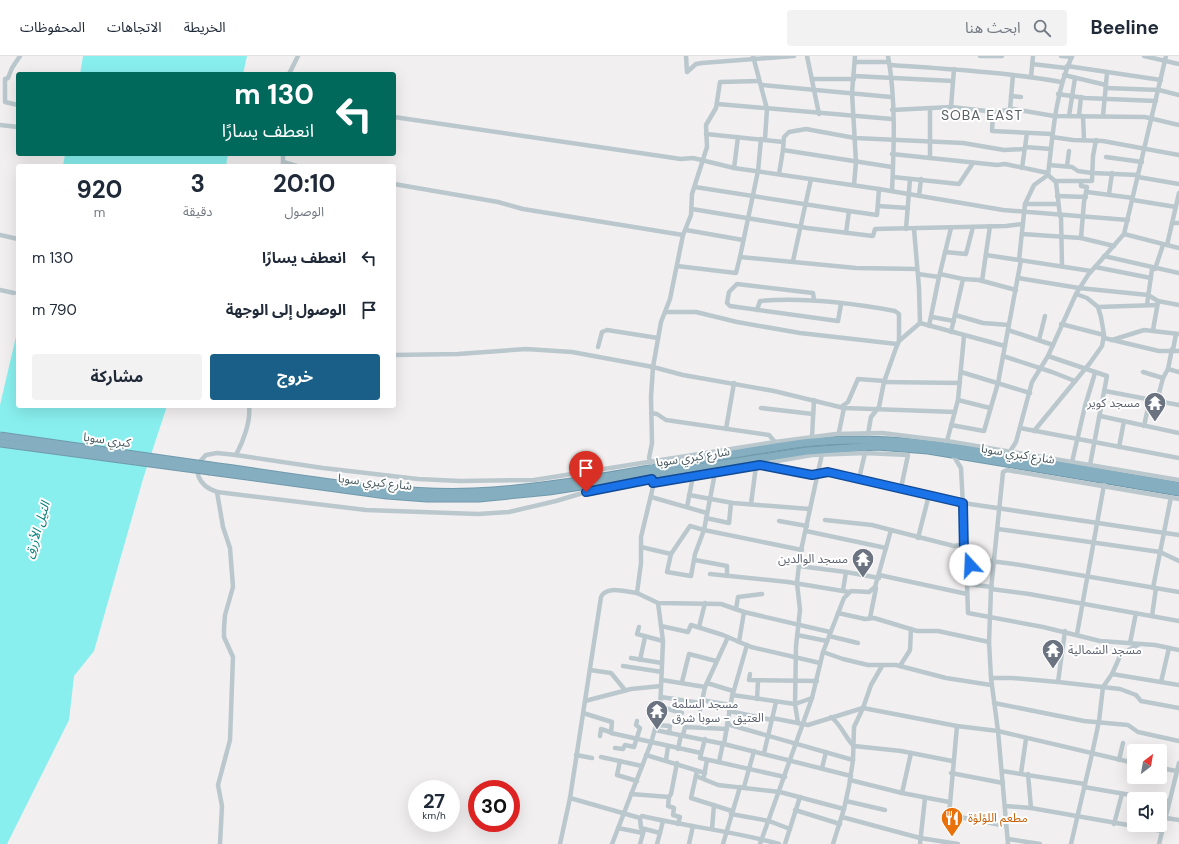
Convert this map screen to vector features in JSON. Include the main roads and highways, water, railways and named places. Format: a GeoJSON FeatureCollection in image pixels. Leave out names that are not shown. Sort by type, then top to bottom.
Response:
{"type":"FeatureCollection","features":[{"type":"Feature","properties":{"kind":"highway","name":"كبري سوبا"},"geometry":{"type":"LineString","coordinates":[[0,436],[211,469]]}},
{"type":"Feature","properties":{"kind":"highway","name":"شارع كبري سوبا"},"geometry":{"type":"LineString","coordinates":[[866,441],[1179,492]]}},
{"type":"Feature","properties":{"kind":"highway","name":"شارع كبري سوبا"},"geometry":{"type":"LineString","coordinates":[[211,469],[366,493],[452,499],[489,498],[528,494],[652,473],[866,441],[914,441],[1179,480]]}},
{"type":"Feature","properties":{"kind":"highway","name":"كبري سوبا"},"geometry":{"type":"LineString","coordinates":[[0,443],[211,469]]}},
{"type":"Feature","properties":{"kind":"water"},"geometry":{"type":"Polygon","coordinates":[[[83,56],[247,56],[243,72],[80,72],[83,56]]]}},
{"type":"Feature","properties":{"kind":"water"},"geometry":{"type":"Polygon","coordinates":[[[65,156],[228,156],[226,164],[63,164],[65,156]]]}},
{"type":"Feature","properties":{"kind":"water","name":"النيل الأزرق"},"geometry":{"type":"Polygon","coordinates":[[[16,337],[16,408],[166,408],[143,479],[94,651],[74,676],[69,720],[7,844],[0,844],[0,405],[16,337]]]}},
{"type":"Feature","properties":{"kind":"place","name":"مسجد كوير"},"geometry":{"type":"Point","coordinates":[1155,422]}},
{"type":"Feature","properties":{"kind":"place","name":"مسجد الوالدين"},"geometry":{"type":"Point","coordinates":[863,578]}},
{"type":"Feature","properties":{"kind":"place","name":"مسجد الشمالية"},"geometry":{"type":"Point","coordinates":[1053,670]}},
{"type":"Feature","properties":{"kind":"place","name":"مسجد السلمة العتيق - سوبا شرق"},"geometry":{"type":"Point","coordinates":[657,730]}},
{"type":"Feature","properties":{"kind":"place","name":"مطعم اللؤلؤة"},"geometry":{"type":"Point","coordinates":[952,838]}},
{"type":"Feature","properties":{"kind":"district","name":"SOBA EAST"},"geometry":{"type":"Point","coordinates":[982,115]}}]}
